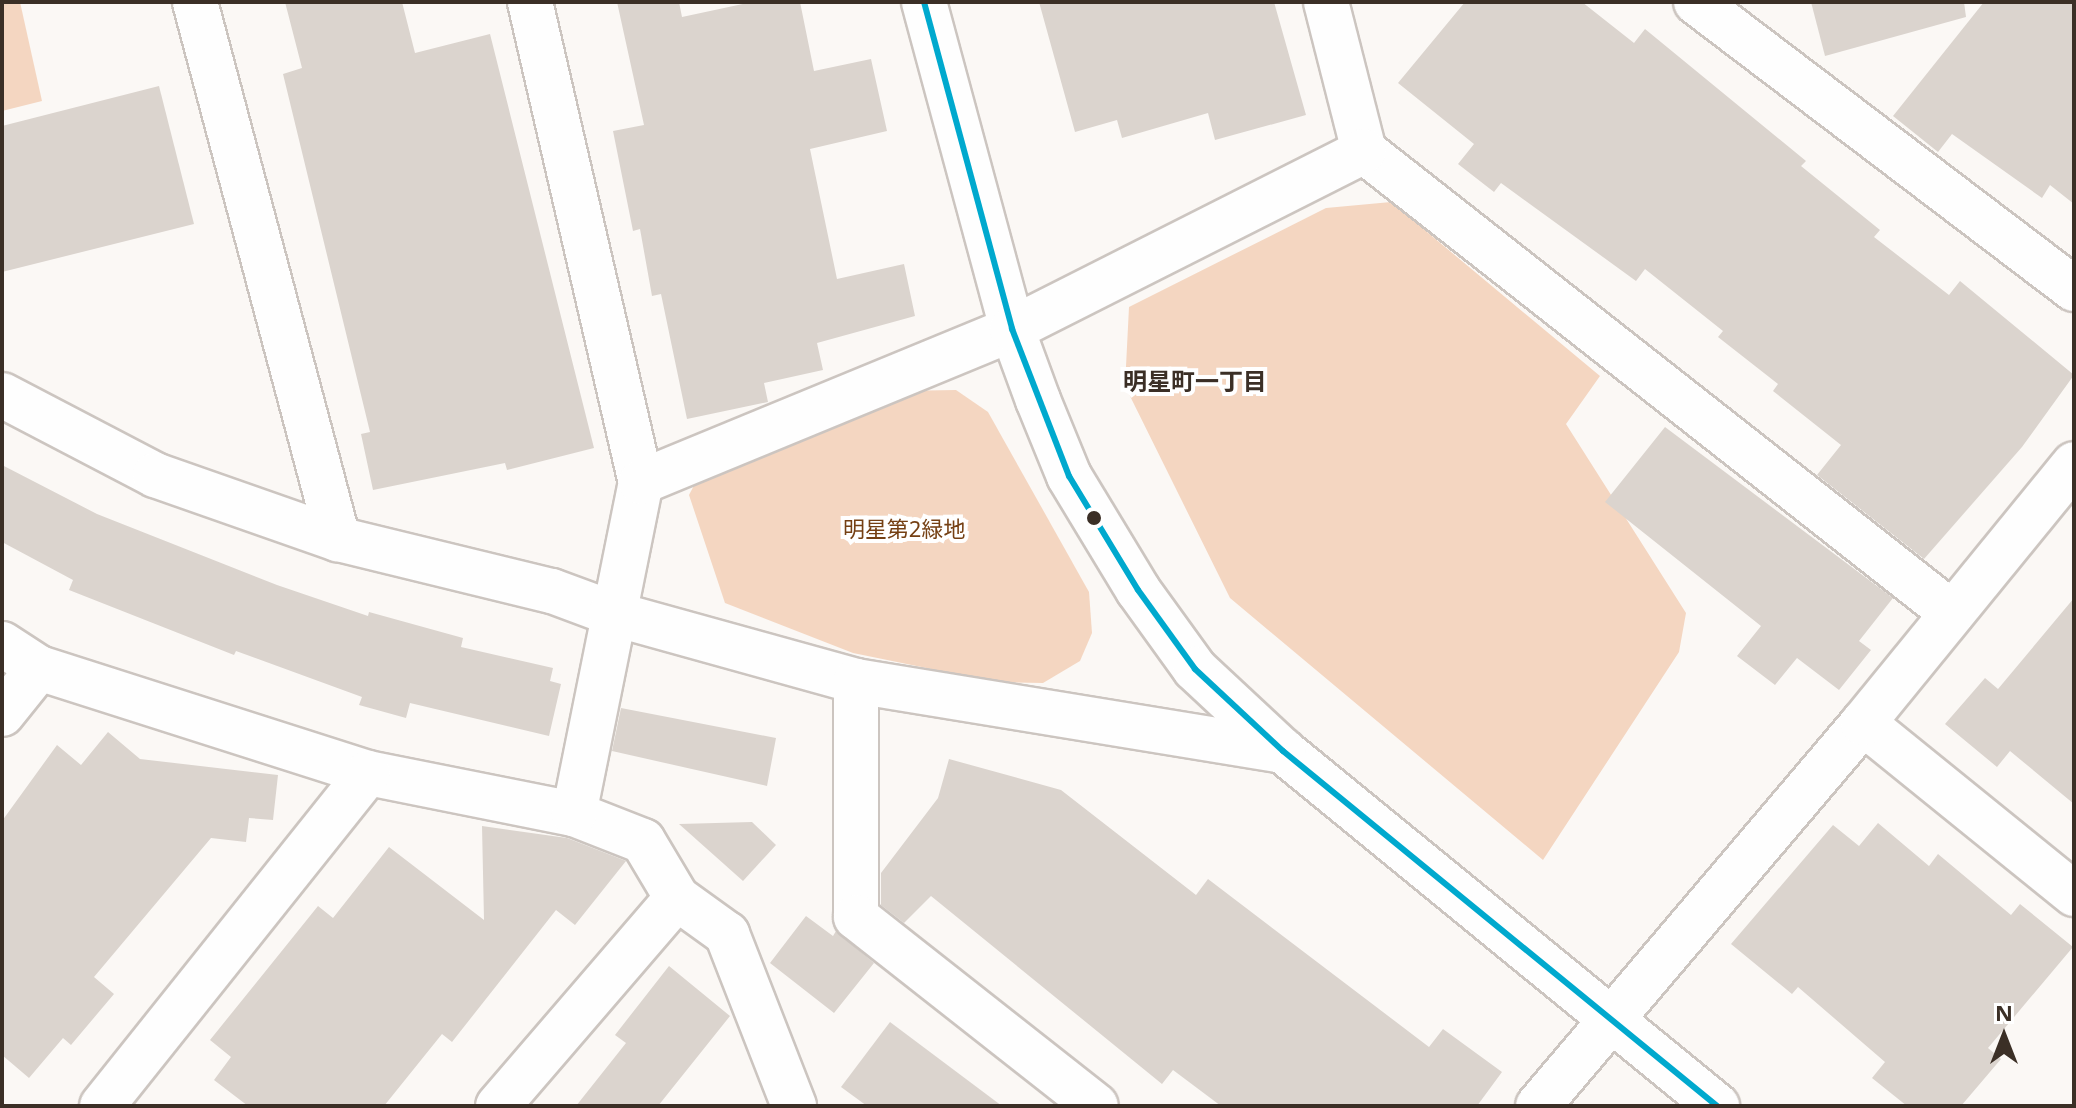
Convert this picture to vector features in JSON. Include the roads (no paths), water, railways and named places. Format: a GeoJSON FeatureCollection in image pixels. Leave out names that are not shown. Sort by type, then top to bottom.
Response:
{"type":"FeatureCollection","features":[{"type":"Feature","properties":{"kind":"street"},"geometry":{"type":"LineString","coordinates":[[195,2],[338,539]]}},
{"type":"Feature","properties":{"kind":"street"},"geometry":{"type":"LineString","coordinates":[[530,2],[641,482],[611,613],[574,814]]}},
{"type":"Feature","properties":{"kind":"street"},"geometry":{"type":"LineString","coordinates":[[924,2],[1012,329],[1069,476],[1107,546],[1195,669],[1347,808],[1612,1016],[1717,1106]]}},
{"type":"Feature","properties":{"kind":"street"},"geometry":{"type":"LineString","coordinates":[[1326,2],[1364,151],[1952,613]]}},
{"type":"Feature","properties":{"kind":"street"},"geometry":{"type":"LineString","coordinates":[[1696,2],[2074,289]]}},
{"type":"Feature","properties":{"kind":"street"},"geometry":{"type":"LineString","coordinates":[[641,482],[1012,329],[1364,151]]}},
{"type":"Feature","properties":{"kind":"street"},"geometry":{"type":"LineString","coordinates":[[2,395],[155,475],[338,539],[552,591],[611,613],[856,681],[1283,751]]}},
{"type":"Feature","properties":{"kind":"street"},"geometry":{"type":"LineString","coordinates":[[1538,1106],[1863,723],[2074,464]]}},
{"type":"Feature","properties":{"kind":"street"},"geometry":{"type":"LineString","coordinates":[[2,644],[39,668],[368,773],[574,814],[643,841],[677,898],[727,934],[794,1106]]}},
{"type":"Feature","properties":{"kind":"street"},"geometry":{"type":"LineString","coordinates":[[2,714],[39,668]]}},
{"type":"Feature","properties":{"kind":"street"},"geometry":{"type":"LineString","coordinates":[[856,681],[856,917],[1096,1106]]}},
{"type":"Feature","properties":{"kind":"street"},"geometry":{"type":"LineString","coordinates":[[1863,723],[2074,894]]}},
{"type":"Feature","properties":{"kind":"street"},"geometry":{"type":"LineString","coordinates":[[102,1106],[368,773]]}},
{"type":"Feature","properties":{"kind":"street"},"geometry":{"type":"LineString","coordinates":[[498,1106],[677,898]]}},
{"type":"Feature","properties":{"kind":"district","name":"明星町一丁目"},"geometry":{"type":"Point","coordinates":[1195,381]}},
{"type":"Feature","properties":{"kind":"park label","name":"明星第2緑地"},"geometry":{"type":"Point","coordinates":[904,529]}}]}
